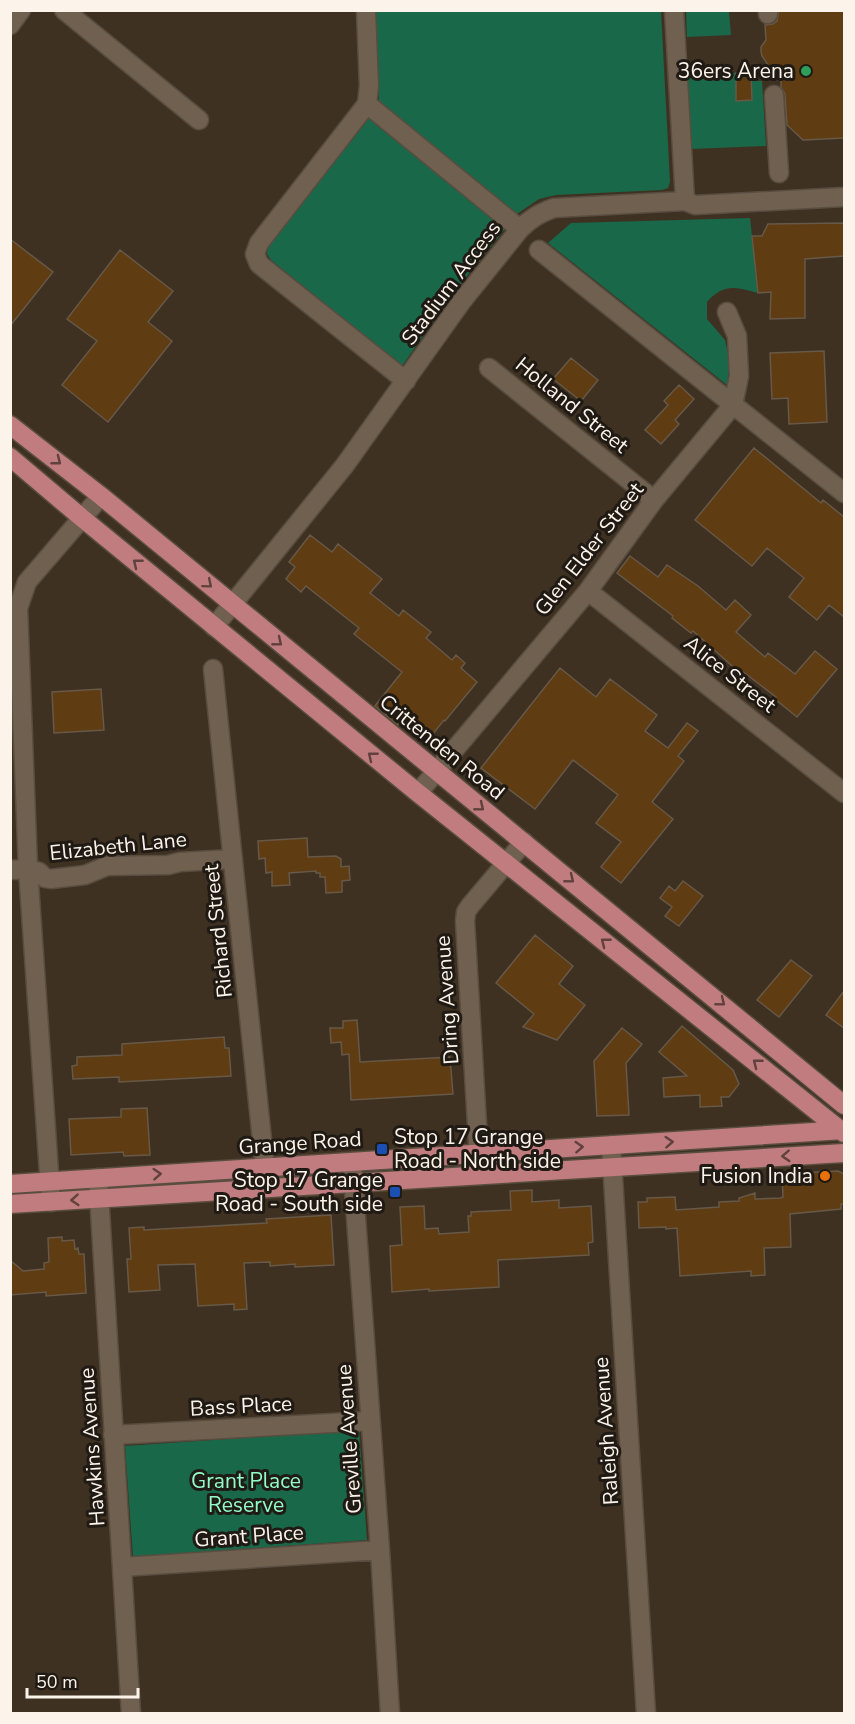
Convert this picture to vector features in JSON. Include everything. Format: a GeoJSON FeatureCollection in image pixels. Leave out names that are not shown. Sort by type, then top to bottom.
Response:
{"type":"FeatureCollection","features":[{"type":"Feature","properties":{"kind":"main road","name":"Crittenden Road"},"geometry":{"type":"LineString","coordinates":[[10,425],[101,495],[844,1105]]}},
{"type":"Feature","properties":{"kind":"main road"},"geometry":{"type":"LineString","coordinates":[[10,457],[82,519],[418,793],[844,1131]]}},
{"type":"Feature","properties":{"kind":"main road"},"geometry":{"type":"LineString","coordinates":[[785,1134],[804,1118],[803,1100]]}},
{"type":"Feature","properties":{"kind":"main road","name":"Grange Road"},"geometry":{"type":"LineString","coordinates":[[10,1184],[844,1131]]}},
{"type":"Feature","properties":{"kind":"main road","name":"Grange Road"},"geometry":{"type":"LineString","coordinates":[[10,1204],[844,1153]]}},
{"type":"Feature","properties":{"kind":"street"},"geometry":{"type":"LineString","coordinates":[[10,25],[21,10]]}},
{"type":"Feature","properties":{"kind":"street"},"geometry":{"type":"LineString","coordinates":[[64,10],[199,120]]}},
{"type":"Feature","properties":{"kind":"street"},"geometry":{"type":"LineString","coordinates":[[366,10],[369,86],[367,104],[259,243],[255,254],[259,264],[406,381]]}},
{"type":"Feature","properties":{"kind":"street"},"geometry":{"type":"LineString","coordinates":[[674,10],[685,201]]}},
{"type":"Feature","properties":{"kind":"street"},"geometry":{"type":"LineString","coordinates":[[774,95],[779,174]]}},
{"type":"Feature","properties":{"kind":"street"},"geometry":{"type":"LineString","coordinates":[[367,104],[520,229]]}},
{"type":"Feature","properties":{"kind":"street","name":"Stadium Access"},"geometry":{"type":"LineString","coordinates":[[214,627],[345,465],[462,301],[528,220],[554,208],[685,201],[695,205],[844,197]]}},
{"type":"Feature","properties":{"kind":"street"},"geometry":{"type":"LineString","coordinates":[[539,250],[844,493]]}},
{"type":"Feature","properties":{"kind":"street","name":"Glen Elder Street"},"geometry":{"type":"LineString","coordinates":[[418,793],[588,591],[654,500],[733,405],[740,375],[737,336],[727,312]]}},
{"type":"Feature","properties":{"kind":"street","name":"Holland Street"},"geometry":{"type":"LineString","coordinates":[[489,368],[654,500]]}},
{"type":"Feature","properties":{"kind":"street"},"geometry":{"type":"LineString","coordinates":[[51,1202],[19,870],[18,608],[27,582],[101,495]]}},
{"type":"Feature","properties":{"kind":"street","name":"Alice Street"},"geometry":{"type":"LineString","coordinates":[[588,591],[844,793]]}},
{"type":"Feature","properties":{"kind":"street","name":"Richard Street"},"geometry":{"type":"LineString","coordinates":[[213,669],[267,1188]]}},
{"type":"Feature","properties":{"kind":"street","name":"Dring Avenue"},"geometry":{"type":"LineString","coordinates":[[480,1175],[466,912],[524,842]]}},
{"type":"Feature","properties":{"kind":"street","name":"Elizabeth Lane"},"geometry":{"type":"LineString","coordinates":[[19,870],[39,872],[45,878],[51,879],[85,875],[107,866],[168,865],[180,862],[233,859]]}},
{"type":"Feature","properties":{"kind":"street","name":"Raleigh Avenue"},"geometry":{"type":"LineString","coordinates":[[610,1146],[646,1713]]}},
{"type":"Feature","properties":{"kind":"street","name":"Greville Avenue"},"geometry":{"type":"LineString","coordinates":[[352,1162],[390,1713]]}},
{"type":"Feature","properties":{"kind":"street","name":"Hawkins Avenue"},"geometry":{"type":"LineString","coordinates":[[98,1178],[131,1713]]}},
{"type":"Feature","properties":{"kind":"street","name":"Bass Place"},"geometry":{"type":"LineString","coordinates":[[114,1435],[370,1421]]}},
{"type":"Feature","properties":{"kind":"street","name":"Grant Place"},"geometry":{"type":"LineString","coordinates":[[122,1567],[380,1550]]}},
{"type":"Feature","properties":{"kind":"green space"},"geometry":{"type":"Polygon","coordinates":[[[375,11],[661,11],[670,182],[668,188],[556,195],[539,199],[517,214],[455,291],[402,366],[271,260],[267,254],[268,246],[366,122],[379,99],[375,11]]]}},
{"type":"Feature","properties":{"kind":"green space"},"geometry":{"type":"Polygon","coordinates":[[[686,11],[729,11],[731,35],[687,37],[686,11]]]}},
{"type":"Feature","properties":{"kind":"green space"},"geometry":{"type":"Polygon","coordinates":[[[736,73],[737,101],[751,100],[751,81],[762,81],[766,146],[692,149],[687,76],[736,73]]]}},
{"type":"Feature","properties":{"kind":"green space"},"geometry":{"type":"Polygon","coordinates":[[[750,218],[758,293],[730,288],[719,292],[707,302],[707,319],[725,340],[730,363],[727,385],[548,243],[571,223],[750,218]]]}},
{"type":"Feature","properties":{"kind":"green space","name":"Grant Place Reserve"},"geometry":{"type":"Polygon","coordinates":[[[359,1430],[367,1540],[133,1557],[125,1446],[359,1430]]]}},
{"type":"Feature","properties":{"kind":"building","name":"36ers Arena"},"geometry":{"type":"Polygon","coordinates":[[[779,10],[844,10],[844,138],[803,140],[787,125],[785,94],[781,87],[781,80],[778,80],[761,52],[761,47],[766,40],[765,25],[777,21],[779,10]]]}},
{"type":"Feature","properties":{"kind":"building"},"geometry":{"type":"Polygon","coordinates":[[[751,72],[752,100],[736,101],[736,73],[751,72]]]}},
{"type":"Feature","properties":{"kind":"building"},"geometry":{"type":"Polygon","coordinates":[[[844,223],[844,256],[805,259],[805,318],[770,319],[771,292],[758,293],[752,236],[762,236],[768,224],[844,223]]]}},
{"type":"Feature","properties":{"kind":"building"},"geometry":{"type":"Polygon","coordinates":[[[10,239],[53,272],[10,326],[10,239]]]}},
{"type":"Feature","properties":{"kind":"building"},"geometry":{"type":"Polygon","coordinates":[[[120,250],[173,291],[148,322],[172,341],[108,422],[62,385],[97,341],[67,319],[120,250]]]}},
{"type":"Feature","properties":{"kind":"building"},"geometry":{"type":"Polygon","coordinates":[[[824,351],[827,422],[789,424],[788,398],[772,399],[770,353],[824,351]]]}},
{"type":"Feature","properties":{"kind":"building"},"geometry":{"type":"Polygon","coordinates":[[[571,358],[598,380],[581,401],[553,379],[571,358]]]}},
{"type":"Feature","properties":{"kind":"building"},"geometry":{"type":"Polygon","coordinates":[[[679,385],[694,399],[675,420],[679,424],[661,444],[645,430],[668,405],[664,401],[679,385]]]}},
{"type":"Feature","properties":{"kind":"building"},"geometry":{"type":"Polygon","coordinates":[[[754,448],[821,503],[823,500],[844,517],[844,617],[829,605],[817,620],[789,597],[804,578],[767,548],[752,566],[695,520],[754,448]]]}},
{"type":"Feature","properties":{"kind":"building"},"geometry":{"type":"Polygon","coordinates":[[[310,535],[332,552],[338,544],[382,579],[370,593],[399,616],[403,610],[431,632],[426,638],[452,660],[456,655],[465,663],[461,668],[477,682],[428,740],[402,721],[398,725],[375,706],[402,672],[354,634],[359,628],[306,586],[301,592],[286,579],[295,567],[289,562],[310,535]]]}},
{"type":"Feature","properties":{"kind":"building"},"geometry":{"type":"Polygon","coordinates":[[[630,556],[658,577],[667,565],[698,586],[726,610],[735,600],[751,615],[736,632],[765,657],[768,653],[795,674],[815,651],[837,669],[797,717],[775,699],[776,697],[742,671],[740,673],[693,631],[691,633],[672,618],[673,616],[617,573],[630,556]]]}},
{"type":"Feature","properties":{"kind":"building"},"geometry":{"type":"Polygon","coordinates":[[[560,668],[596,697],[610,679],[657,715],[645,731],[668,748],[687,723],[698,731],[678,756],[684,761],[652,802],[673,819],[621,883],[601,867],[621,842],[596,823],[618,795],[573,760],[535,809],[481,768],[560,668]]]}},
{"type":"Feature","properties":{"kind":"building"},"geometry":{"type":"Polygon","coordinates":[[[101,689],[104,730],[54,733],[52,692],[101,689]]]}},
{"type":"Feature","properties":{"kind":"building"},"geometry":{"type":"Polygon","coordinates":[[[307,838],[308,857],[336,856],[341,859],[341,867],[349,866],[350,880],[342,881],[342,892],[326,893],[325,877],[320,877],[320,873],[316,871],[289,873],[290,885],[272,886],[272,872],[266,873],[265,858],[259,859],[258,841],[307,838]]]}},
{"type":"Feature","properties":{"kind":"building"},"geometry":{"type":"Polygon","coordinates":[[[683,881],[703,896],[679,926],[665,916],[672,907],[660,898],[669,886],[675,891],[683,881]]]}},
{"type":"Feature","properties":{"kind":"building"},"geometry":{"type":"Polygon","coordinates":[[[535,935],[573,966],[559,984],[585,1005],[557,1040],[523,1027],[534,1014],[496,983],[535,935]]]}},
{"type":"Feature","properties":{"kind":"building"},"geometry":{"type":"Polygon","coordinates":[[[791,960],[812,976],[779,1017],[757,1000],[791,960]]]}},
{"type":"Feature","properties":{"kind":"building"},"geometry":{"type":"Polygon","coordinates":[[[844,991],[844,1028],[826,1015],[844,991]]]}},
{"type":"Feature","properties":{"kind":"building"},"geometry":{"type":"Polygon","coordinates":[[[357,1020],[360,1062],[450,1057],[453,1094],[351,1100],[349,1054],[342,1055],[341,1042],[331,1043],[330,1028],[343,1028],[343,1021],[357,1020]]]}},
{"type":"Feature","properties":{"kind":"building"},"geometry":{"type":"Polygon","coordinates":[[[682,1026],[733,1070],[739,1084],[729,1097],[721,1097],[722,1106],[700,1107],[700,1095],[664,1097],[663,1078],[687,1076],[659,1052],[682,1026]]]}},
{"type":"Feature","properties":{"kind":"building"},"geometry":{"type":"Polygon","coordinates":[[[622,1028],[642,1044],[626,1063],[629,1115],[597,1116],[594,1061],[622,1028]]]}},
{"type":"Feature","properties":{"kind":"building"},"geometry":{"type":"Polygon","coordinates":[[[224,1037],[225,1048],[229,1048],[231,1076],[119,1082],[119,1077],[73,1079],[72,1066],[77,1065],[77,1057],[122,1055],[122,1044],[224,1037]]]}},
{"type":"Feature","properties":{"kind":"building"},"geometry":{"type":"Polygon","coordinates":[[[147,1108],[150,1155],[124,1156],[123,1152],[71,1155],[69,1119],[121,1117],[121,1109],[147,1108]]]}},
{"type":"Feature","properties":{"kind":"building"},"geometry":{"type":"Polygon","coordinates":[[[838,1171],[844,1174],[844,1204],[841,1204],[841,1209],[790,1214],[791,1247],[764,1248],[765,1275],[751,1276],[751,1271],[680,1276],[677,1228],[639,1228],[638,1202],[647,1202],[647,1198],[675,1197],[676,1210],[719,1207],[719,1202],[739,1201],[739,1198],[755,1193],[755,1199],[783,1197],[782,1174],[838,1171]]]}},
{"type":"Feature","properties":{"kind":"building"},"geometry":{"type":"Polygon","coordinates":[[[532,1190],[532,1202],[559,1200],[559,1208],[591,1206],[593,1242],[588,1243],[589,1255],[498,1260],[499,1287],[392,1292],[390,1246],[402,1245],[400,1207],[424,1206],[425,1229],[438,1228],[439,1234],[469,1232],[468,1216],[471,1216],[471,1212],[511,1210],[510,1191],[532,1190]]]}},
{"type":"Feature","properties":{"kind":"building"},"geometry":{"type":"Polygon","coordinates":[[[331,1215],[334,1265],[295,1267],[295,1264],[270,1266],[270,1262],[244,1263],[247,1309],[234,1310],[234,1304],[198,1306],[195,1264],[158,1265],[160,1290],[129,1292],[127,1259],[131,1259],[129,1228],[144,1227],[144,1230],[267,1223],[266,1219],[331,1215]]]}},
{"type":"Feature","properties":{"kind":"building"},"geometry":{"type":"Polygon","coordinates":[[[62,1237],[62,1241],[74,1240],[75,1249],[78,1248],[79,1254],[84,1254],[86,1293],[46,1296],[46,1292],[10,1295],[10,1260],[23,1271],[44,1269],[44,1263],[49,1262],[48,1238],[62,1237]]]}},
{"type":"Feature","properties":{"kind":"place","name":"36ers Arena"},"geometry":{"type":"Point","coordinates":[806,71]}},
{"type":"Feature","properties":{"kind":"place","name":"Stop 17 Grange Road - North side"},"geometry":{"type":"Point","coordinates":[382,1149]}},
{"type":"Feature","properties":{"kind":"place","name":"Fusion India"},"geometry":{"type":"Point","coordinates":[825,1176]}},
{"type":"Feature","properties":{"kind":"place","name":"Stop 17 Grange Road - South side"},"geometry":{"type":"Point","coordinates":[395,1192]}}]}
